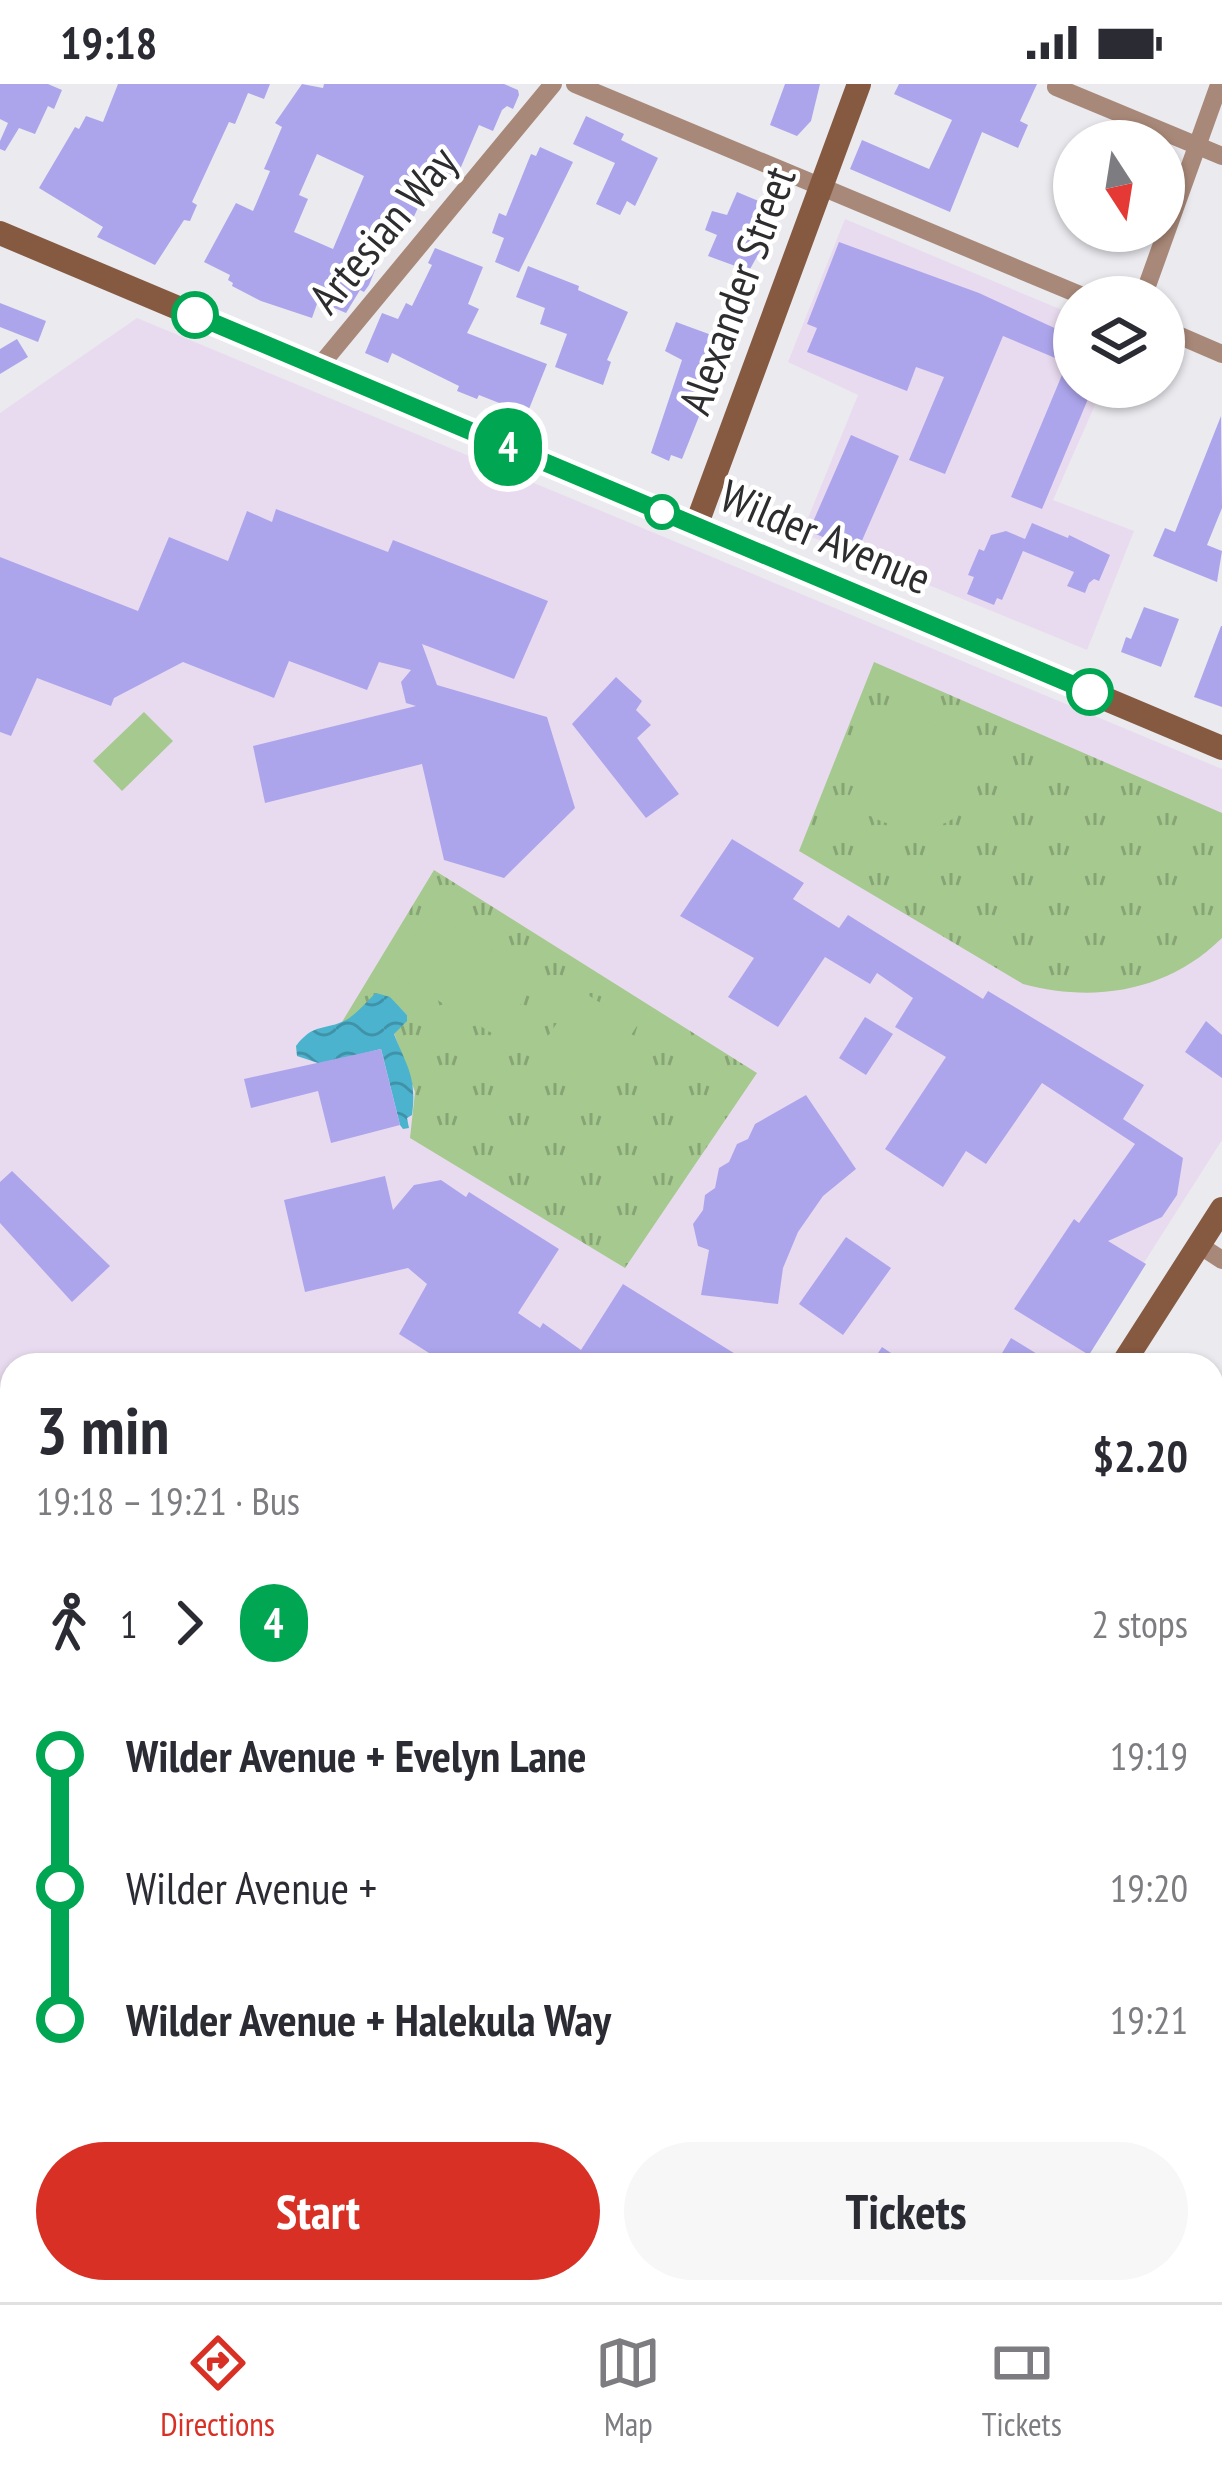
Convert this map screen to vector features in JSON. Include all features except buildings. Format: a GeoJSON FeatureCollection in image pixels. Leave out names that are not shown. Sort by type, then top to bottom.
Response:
{"type":"FeatureCollection","features":[{"type":"Feature","properties":{"kind":"street","name":"Artesian Way"},"geometry":{"type":"LineString","coordinates":[[318,368],[553,84]]}},
{"type":"Feature","properties":{"kind":"street"},"geometry":{"type":"LineString","coordinates":[[575,84],[1053,284]]}},
{"type":"Feature","properties":{"kind":"street","name":"Alexander Street"},"geometry":{"type":"LineString","coordinates":[[696,526],[859,84]]}},
{"type":"Feature","properties":{"kind":"street"},"geometry":{"type":"LineString","coordinates":[[1151,276],[1219,85]]}},
{"type":"Feature","properties":{"kind":"street"},"geometry":{"type":"LineString","coordinates":[[1056,87],[1222,156]]}},
{"type":"Feature","properties":{"kind":"street","name":"Wilder Avenue"},"geometry":{"type":"LineString","coordinates":[[0,233],[1222,748]]}},
{"type":"Feature","properties":{"kind":"street"},"geometry":{"type":"LineString","coordinates":[[1185,338],[1222,354]]}},
{"type":"Feature","properties":{"kind":"street"},"geometry":{"type":"LineString","coordinates":[[1130,1353],[1222,1209]]}},
{"type":"Feature","properties":{"kind":"street"},"geometry":{"type":"LineString","coordinates":[[1199,1245],[1222,1260]]}},
{"type":"Feature","properties":{"kind":"shaded area"},"geometry":{"type":"Polygon","coordinates":[[[845,219],[1053,306],[1053,408],[1094,408],[1053,500],[1134,531],[1087,650],[802,533],[858,395],[788,362],[845,219]]]}},
{"type":"Feature","properties":{"kind":"shaded area"},"geometry":{"type":"Polygon","coordinates":[[[137,318],[1222,769],[1222,1140],[1087,1353],[0,1353],[0,413],[137,318]]]}},
{"type":"Feature","properties":{"kind":"green space"},"geometry":{"type":"Polygon","coordinates":[[[874,662],[1222,813],[1222,938],[1178,971],[1154,981],[1103,992],[1050,990],[1023,984],[799,851],[874,662]]]}},
{"type":"Feature","properties":{"kind":"green space"},"geometry":{"type":"Polygon","coordinates":[[[888,704],[987,749],[974,796],[948,822],[931,827],[895,825],[848,799],[888,704]]]}},
{"type":"Feature","properties":{"kind":"green space"},"geometry":{"type":"Polygon","coordinates":[[[144,712],[173,741],[122,791],[93,761],[144,712]]]}},
{"type":"Feature","properties":{"kind":"green space"},"geometry":{"type":"Polygon","coordinates":[[[434,870],[757,1073],[625,1268],[410,1138],[415,1092],[394,1033],[407,1015],[399,1007],[342,1022],[434,870]]]}},
{"type":"Feature","properties":{"kind":"green space"},"geometry":{"type":"Polygon","coordinates":[[[429,911],[537,977],[500,1038],[391,972],[429,911]]]}},
{"type":"Feature","properties":{"kind":"green space"},"geometry":{"type":"Polygon","coordinates":[[[580,990],[637,1026],[604,1076],[593,1077],[541,1046],[580,990]]]}},
{"type":"Feature","properties":{"kind":"water"},"geometry":{"type":"Polygon","coordinates":[[[376,993],[390,997],[407,1015],[394,1034],[412,1081],[409,1128],[400,1125],[381,1049],[321,1064],[297,1056],[296,1046],[308,1033],[346,1020],[376,993]]]}},
{"type":"Feature","properties":{"kind":"bus line","name":"4"},"geometry":{"type":"LineString","coordinates":[[195,315],[1090,692]]}}]}
